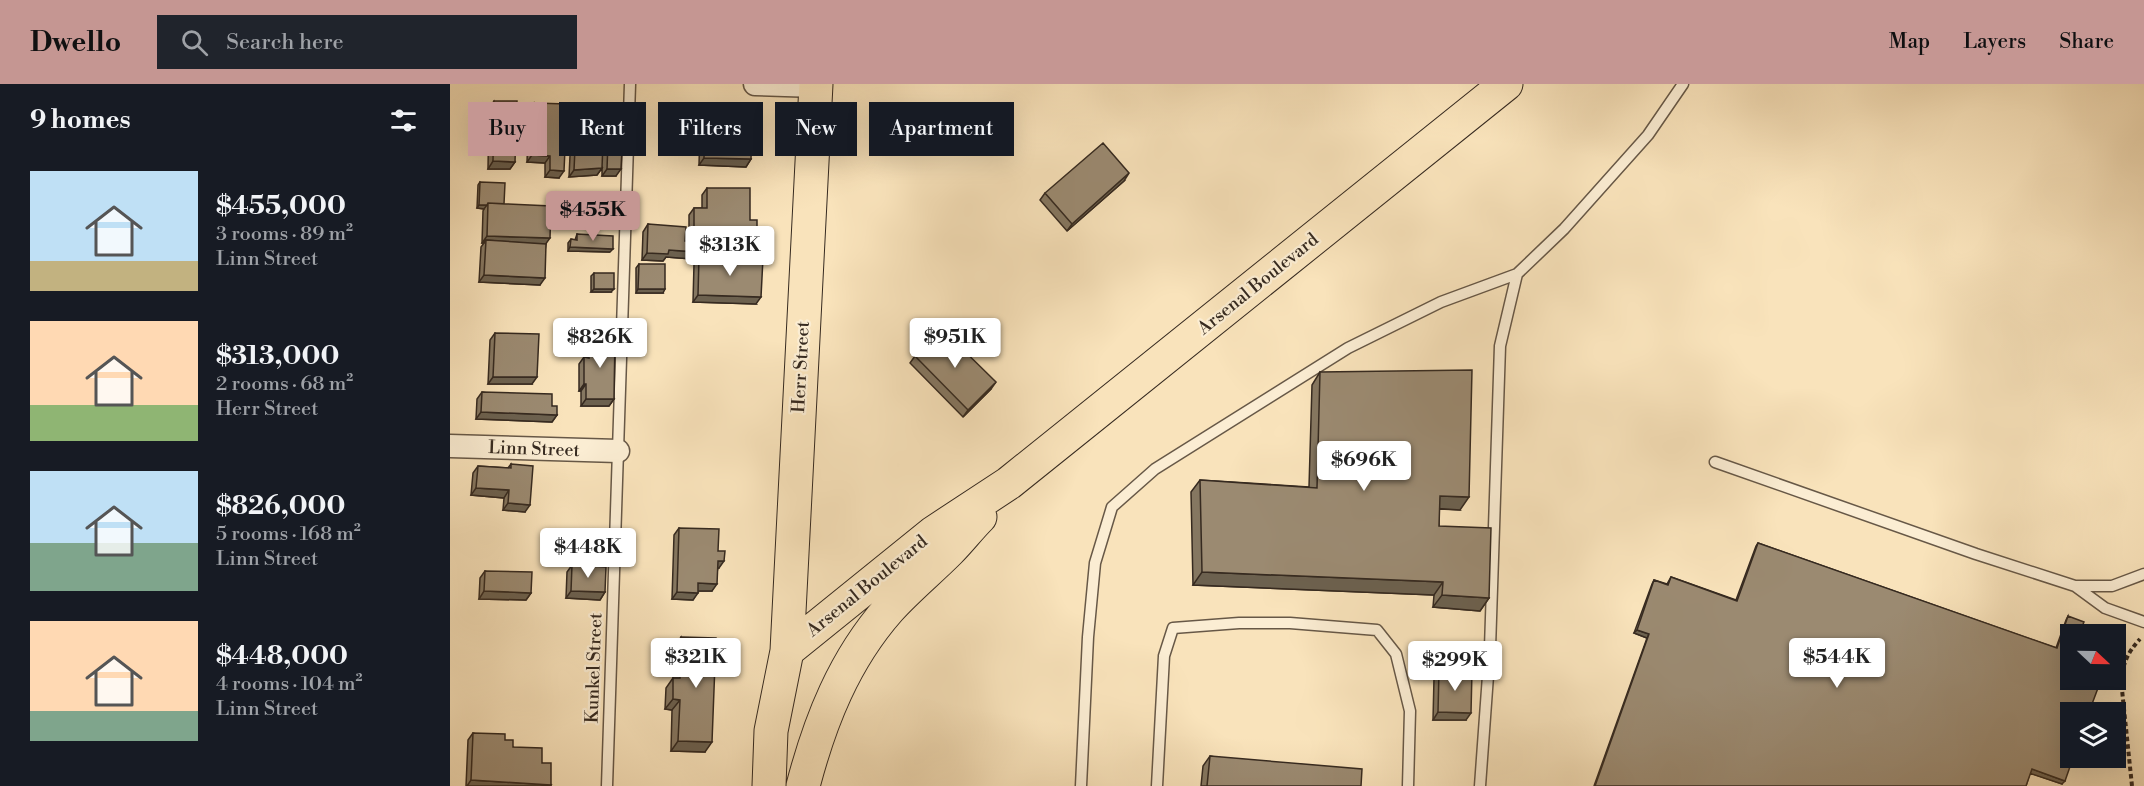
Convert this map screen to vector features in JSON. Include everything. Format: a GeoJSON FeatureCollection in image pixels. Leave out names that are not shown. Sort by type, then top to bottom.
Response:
{"type":"FeatureCollection","features":[{"type":"Feature","properties":{"kind":"main road","name":"Arsenal Boulevard"},"geometry":{"type":"LineString","coordinates":[[787,651],[933,533],[1009,483],[1506,84]]}},
{"type":"Feature","properties":{"kind":"main road","name":"Herr Street"},"geometry":{"type":"LineString","coordinates":[[769,786],[771,731],[787,651],[816,85]]}},
{"type":"Feature","properties":{"kind":"main road","name":"Arsenal Boulevard"},"geometry":{"type":"LineString","coordinates":[[801,786],[828,708],[869,633],[907,590],[948,552],[1009,483]]}},
{"type":"Feature","properties":{"kind":"main road","name":"Herr Street"},"geometry":{"type":"LineString","coordinates":[[787,651],[801,786]]}},
{"type":"Feature","properties":{"kind":"street"},"geometry":{"type":"LineString","coordinates":[[755,84],[816,85]]}},
{"type":"Feature","properties":{"kind":"street","name":"Linn Street"},"geometry":{"type":"LineString","coordinates":[[450,446],[618,451]]}},
{"type":"Feature","properties":{"kind":"lane","name":"Kunkel Street"},"geometry":{"type":"LineString","coordinates":[[607,786],[630,84]]}},
{"type":"Feature","properties":{"kind":"lane"},"geometry":{"type":"LineString","coordinates":[[1081,786],[1088,637],[1095,562],[1112,507],[1155,469],[1348,348],[1441,302],[1517,274],[1564,229],[1648,135],[1683,84]]}},
{"type":"Feature","properties":{"kind":"lane"},"geometry":{"type":"LineString","coordinates":[[1480,786],[1490,648],[1500,346],[1517,274]]}},
{"type":"Feature","properties":{"kind":"lane"},"geometry":{"type":"LineString","coordinates":[[1715,462],[2074,586],[2105,608],[2144,622]]}},
{"type":"Feature","properties":{"kind":"lane"},"geometry":{"type":"LineString","coordinates":[[2074,586],[2112,586],[2144,574]]}},
{"type":"Feature","properties":{"kind":"lane"},"geometry":{"type":"LineString","coordinates":[[1157,786],[1164,656],[1173,628],[1290,622],[1377,630],[1396,654],[1410,711],[1408,786]]}},
{"type":"Feature","properties":{"kind":"path"},"geometry":{"type":"LineString","coordinates":[[2132,786],[2121,680],[2128,654],[2144,634]]}},
{"type":"Feature","properties":{"kind":"building"},"geometry":{"type":"Polygon","coordinates":[[[494,101],[517,101],[517,102],[494,101]]]}},
{"type":"Feature","properties":{"kind":"building"},"geometry":{"type":"Polygon","coordinates":[[[547,103],[559,104],[559,156],[565,156],[564,171],[550,170],[550,156],[547,156],[547,103]]]}},
{"type":"Feature","properties":{"kind":"building"},"geometry":{"type":"Polygon","coordinates":[[[1103,143],[1129,173],[1072,224],[1045,193],[1103,143]]]}},
{"type":"Feature","properties":{"kind":"building"},"geometry":{"type":"Polygon","coordinates":[[[493,156],[515,156],[515,162],[493,161],[493,156]]]}},
{"type":"Feature","properties":{"kind":"building"},"geometry":{"type":"Polygon","coordinates":[[[575,156],[602,156],[602,168],[574,170],[575,156]]]}},
{"type":"Feature","properties":{"kind":"building"},"geometry":{"type":"Polygon","coordinates":[[[607,156],[622,156],[621,169],[607,169],[607,156]]]}},
{"type":"Feature","properties":{"kind":"building"},"geometry":{"type":"Polygon","coordinates":[[[704,156],[751,156],[751,159],[704,158],[704,156]]]}},
{"type":"Feature","properties":{"kind":"building"},"geometry":{"type":"Polygon","coordinates":[[[480,182],[505,183],[504,204],[479,205],[480,182]]]}},
{"type":"Feature","properties":{"kind":"building"},"geometry":{"type":"Polygon","coordinates":[[[707,188],[750,188],[750,220],[757,220],[757,234],[694,234],[694,208],[707,208],[707,188]]]}},
{"type":"Feature","properties":{"kind":"building"},"geometry":{"type":"Polygon","coordinates":[[[488,203],[551,206],[550,238],[487,236],[488,203]]]}},
{"type":"Feature","properties":{"kind":"building"},"geometry":{"type":"Polygon","coordinates":[[[648,224],[686,227],[685,241],[697,241],[697,252],[669,250],[668,254],[647,253],[648,224]]]}},
{"type":"Feature","properties":{"kind":"building"},"geometry":{"type":"Polygon","coordinates":[[[577,234],[613,236],[613,249],[570,247],[571,239],[577,240],[577,234]]]}},
{"type":"Feature","properties":{"kind":"building"},"geometry":{"type":"Polygon","coordinates":[[[486,240],[546,244],[545,278],[484,275],[486,240]]]}},
{"type":"Feature","properties":{"kind":"building"},"geometry":{"type":"Polygon","coordinates":[[[699,257],[763,258],[761,297],[698,295],[699,257]]]}},
{"type":"Feature","properties":{"kind":"building"},"geometry":{"type":"Polygon","coordinates":[[[639,264],[665,264],[665,289],[638,289],[639,264]]]}},
{"type":"Feature","properties":{"kind":"building"},"geometry":{"type":"Polygon","coordinates":[[[594,273],[614,273],[614,289],[594,289],[594,273]]]}},
{"type":"Feature","properties":{"kind":"building"},"geometry":{"type":"Polygon","coordinates":[[[942,329],[996,382],[968,410],[915,356],[942,329]]]}},
{"type":"Feature","properties":{"kind":"building"},"geometry":{"type":"Polygon","coordinates":[[[495,333],[539,334],[537,377],[493,377],[495,333]]]}},
{"type":"Feature","properties":{"kind":"building"},"geometry":{"type":"Polygon","coordinates":[[[590,337],[615,337],[614,399],[586,399],[584,357],[589,358],[590,337]]]}},
{"type":"Feature","properties":{"kind":"building"},"geometry":{"type":"Polygon","coordinates":[[[1472,370],[1469,497],[1440,496],[1439,526],[1491,528],[1489,598],[1442,595],[1443,582],[1202,572],[1200,480],[1317,488],[1320,372],[1472,370]]]}},
{"type":"Feature","properties":{"kind":"building"},"geometry":{"type":"Polygon","coordinates":[[[482,392],[552,394],[552,406],[557,406],[557,415],[481,412],[482,392]]]}},
{"type":"Feature","properties":{"kind":"building"},"geometry":{"type":"Polygon","coordinates":[[[511,464],[533,466],[530,505],[508,503],[509,490],[476,488],[478,466],[511,468],[511,464]]]}},
{"type":"Feature","properties":{"kind":"building"},"geometry":{"type":"Polygon","coordinates":[[[679,528],[719,529],[718,551],[725,551],[724,561],[718,561],[717,584],[698,583],[698,593],[677,592],[679,528]]]}},
{"type":"Feature","properties":{"kind":"building"},"geometry":{"type":"Polygon","coordinates":[[[1758,543],[2057,648],[2060,639],[2060,690],[2097,690],[2093,702],[2060,702],[2060,768],[2070,768],[2065,781],[2032,769],[2026,786],[1595,786],[1649,634],[1637,630],[1654,580],[1668,585],[1671,577],[1737,601],[1758,543]]]}},
{"type":"Feature","properties":{"kind":"building"},"geometry":{"type":"Polygon","coordinates":[[[572,565],[606,567],[605,592],[571,591],[572,565]]]}},
{"type":"Feature","properties":{"kind":"building"},"geometry":{"type":"Polygon","coordinates":[[[485,571],[532,572],[531,593],[484,591],[485,571]]]}},
{"type":"Feature","properties":{"kind":"building"},"geometry":{"type":"Polygon","coordinates":[[[2068,616],[2084,622],[2083,624],[2065,624],[2068,616]]]}},
{"type":"Feature","properties":{"kind":"building"},"geometry":{"type":"Polygon","coordinates":[[[681,637],[716,638],[712,742],[678,741],[680,700],[673,699],[673,678],[680,678],[681,637]]]}},
{"type":"Feature","properties":{"kind":"building"},"geometry":{"type":"Polygon","coordinates":[[[1439,671],[1472,671],[1471,713],[1438,712],[1439,671]]]}},
{"type":"Feature","properties":{"kind":"building"},"geometry":{"type":"Polygon","coordinates":[[[473,733],[505,734],[505,740],[513,740],[513,747],[542,748],[542,763],[551,763],[551,785],[471,780],[473,733]]]}},
{"type":"Feature","properties":{"kind":"building"},"geometry":{"type":"Polygon","coordinates":[[[1210,756],[1362,769],[1361,786],[1207,786],[1210,756]]]}}]}
